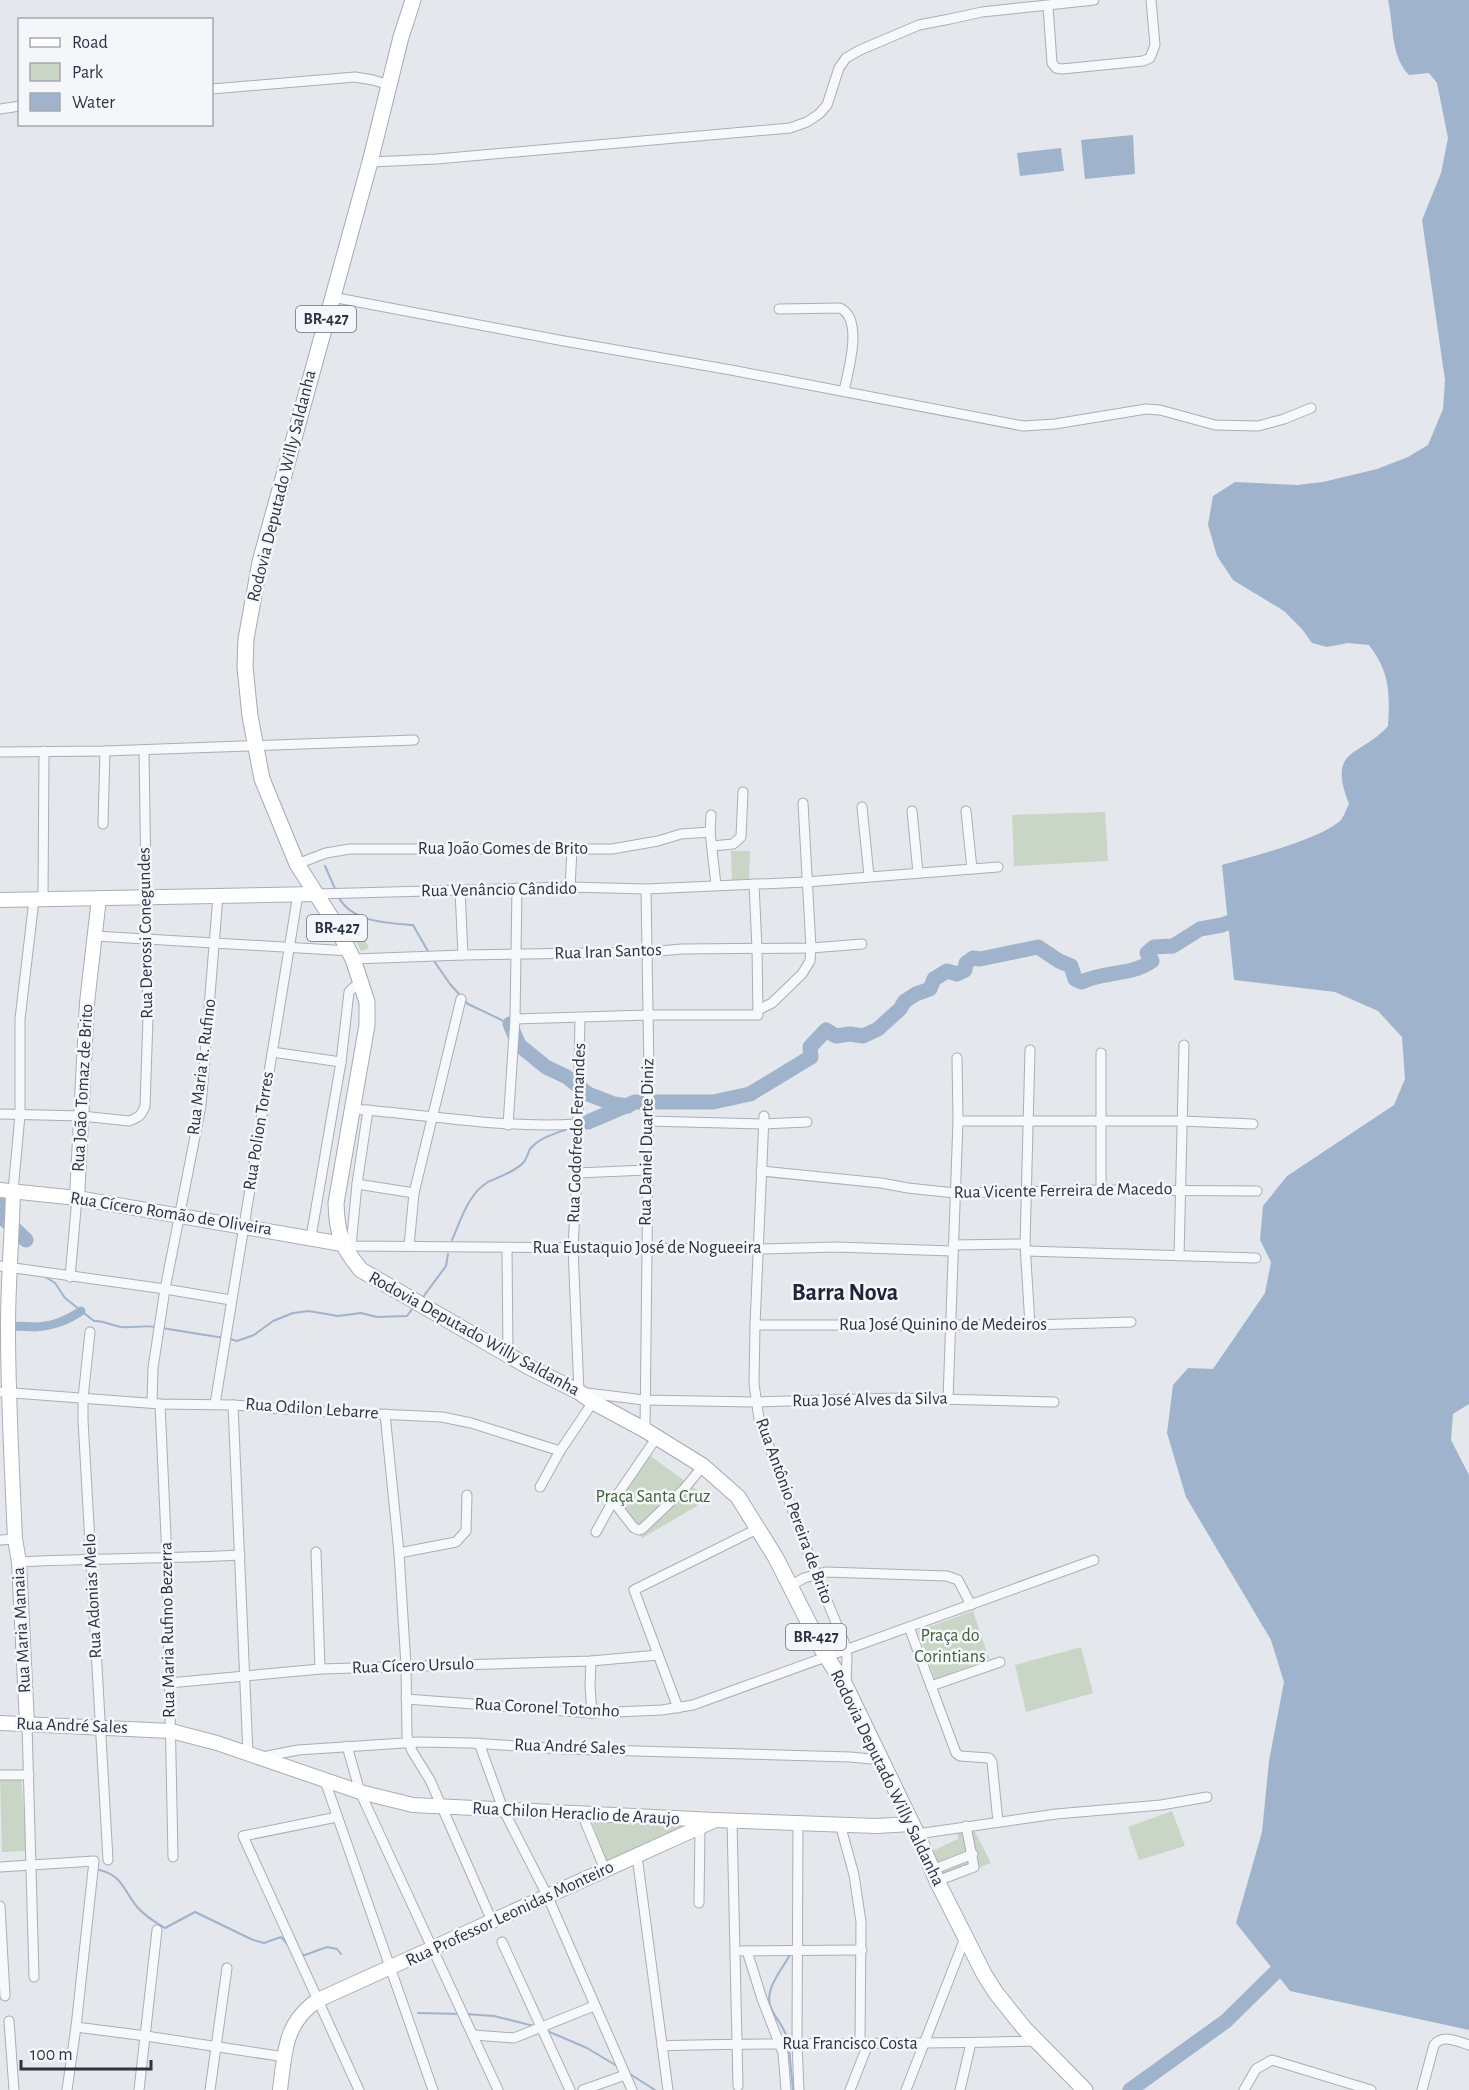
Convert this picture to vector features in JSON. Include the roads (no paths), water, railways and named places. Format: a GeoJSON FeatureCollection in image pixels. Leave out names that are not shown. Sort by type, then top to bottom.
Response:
{"type":"FeatureCollection","features":[{"type":"Feature","properties":{"kind":"main road","name":"Rodovia Deputado Willy Saldanha"},"geometry":{"type":"LineString","coordinates":[[413,0],[401,37],[370,162],[265,542],[249,618],[245,668],[256,746],[266,789],[297,864],[352,955],[367,1002],[367,1025],[336,1203],[337,1227],[361,1270],[651,1434],[703,1466],[738,1497],[759,1528],[826,1656],[846,1687],[965,1938],[996,1993],[1024,2028],[1080,2085]]}},
{"type":"Feature","properties":{"kind":"street"},"geometry":{"type":"LineString","coordinates":[[370,162],[437,159],[790,128],[807,122],[827,105],[839,68],[846,58],[919,25],[982,12],[1094,0]]}},
{"type":"Feature","properties":{"kind":"street"},"geometry":{"type":"LineString","coordinates":[[1048,6],[1052,63],[1056,68],[1062,69],[1143,61],[1150,57],[1155,45],[1151,0]]}},
{"type":"Feature","properties":{"kind":"street"},"geometry":{"type":"LineString","coordinates":[[213,89],[355,77],[389,85]]}},
{"type":"Feature","properties":{"kind":"street"},"geometry":{"type":"LineString","coordinates":[[0,110],[18,106]]}},
{"type":"Feature","properties":{"kind":"street"},"geometry":{"type":"LineString","coordinates":[[332,297],[1023,426],[1055,424],[1146,409],[1160,410],[1215,425],[1258,426],[1311,408]]}},
{"type":"Feature","properties":{"kind":"street"},"geometry":{"type":"LineString","coordinates":[[779,309],[840,309],[847,312],[853,331],[844,391]]}},
{"type":"Feature","properties":{"kind":"street"},"geometry":{"type":"LineString","coordinates":[[0,752],[144,750],[414,740]]}},
{"type":"Feature","properties":{"kind":"street","name":"Rua Derossi Conegundes"},"geometry":{"type":"LineString","coordinates":[[82,1116],[129,1121],[140,1116],[145,1106],[147,1029],[144,750]]}},
{"type":"Feature","properties":{"kind":"street"},"geometry":{"type":"LineString","coordinates":[[6,1190],[20,1114],[20,1019],[39,900],[44,751]]}},
{"type":"Feature","properties":{"kind":"street"},"geometry":{"type":"LineString","coordinates":[[103,824],[105,751]]}},
{"type":"Feature","properties":{"kind":"street"},"geometry":{"type":"LineString","coordinates":[[711,846],[728,845],[738,841],[742,834],[743,792]]}},
{"type":"Feature","properties":{"kind":"street"},"geometry":{"type":"LineString","coordinates":[[515,1019],[758,1012],[772,1003],[802,974],[810,961],[803,803]]}},
{"type":"Feature","properties":{"kind":"street"},"geometry":{"type":"LineString","coordinates":[[862,807],[869,876]]}},
{"type":"Feature","properties":{"kind":"street"},"geometry":{"type":"LineString","coordinates":[[912,811],[918,873]]}},
{"type":"Feature","properties":{"kind":"street"},"geometry":{"type":"LineString","coordinates":[[966,811],[972,869]]}},
{"type":"Feature","properties":{"kind":"street"},"geometry":{"type":"LineString","coordinates":[[711,815],[711,846],[716,885]]}},
{"type":"Feature","properties":{"kind":"street","name":"Rua João Gomes de Brito"},"geometry":{"type":"LineString","coordinates":[[297,864],[326,853],[350,849],[572,850],[629,847],[681,834],[710,832]]}},
{"type":"Feature","properties":{"kind":"street"},"geometry":{"type":"LineString","coordinates":[[570,887],[572,850]]}},
{"type":"Feature","properties":{"kind":"street","name":"Rua Venâncio Cândido"},"geometry":{"type":"LineString","coordinates":[[0,900],[570,887],[646,889],[806,882],[998,867]]}},
{"type":"Feature","properties":{"kind":"street"},"geometry":{"type":"LineString","coordinates":[[754,884],[758,1012]]}},
{"type":"Feature","properties":{"kind":"street"},"geometry":{"type":"LineString","coordinates":[[508,1125],[515,1019],[517,888]]}},
{"type":"Feature","properties":{"kind":"street","name":"Rua Daniel Duarte Diniz"},"geometry":{"type":"LineString","coordinates":[[646,889],[649,1073],[644,1400],[651,1434]]}},
{"type":"Feature","properties":{"kind":"street"},"geometry":{"type":"LineString","coordinates":[[460,890],[463,955]]}},
{"type":"Feature","properties":{"kind":"street","name":"Rua Polion Torres"},"geometry":{"type":"LineString","coordinates":[[215,1404],[298,894]]}},
{"type":"Feature","properties":{"kind":"street","name":"Rua Maria R. Rufino"},"geometry":{"type":"LineString","coordinates":[[156,1403],[153,1368],[178,1215],[201,1106],[218,896]]}},
{"type":"Feature","properties":{"kind":"street","name":"Rua João Tomaz de Brito"},"geometry":{"type":"LineString","coordinates":[[69,1277],[77,1198],[87,1013],[99,898]]}},
{"type":"Feature","properties":{"kind":"street","name":"Rua Iran Santos"},"geometry":{"type":"LineString","coordinates":[[95,936],[289,948],[352,955],[648,952],[682,949],[811,948],[862,944]]}},
{"type":"Feature","properties":{"kind":"street"},"geometry":{"type":"LineString","coordinates":[[311,1237],[341,1062],[349,992],[362,982]]}},
{"type":"Feature","properties":{"kind":"street"},"geometry":{"type":"LineString","coordinates":[[409,1246],[414,1192],[461,999]]}},
{"type":"Feature","properties":{"kind":"street","name":"Rua Godofredo Fernandes"},"geometry":{"type":"LineString","coordinates":[[579,1392],[573,1248],[580,1017]]}},
{"type":"Feature","properties":{"kind":"street"},"geometry":{"type":"LineString","coordinates":[[1179,1256],[1184,1045]]}},
{"type":"Feature","properties":{"kind":"street"},"geometry":{"type":"LineString","coordinates":[[1030,1050],[1026,1191],[1030,1325]]}},
{"type":"Feature","properties":{"kind":"street"},"geometry":{"type":"LineString","coordinates":[[272,1052],[341,1062]]}},
{"type":"Feature","properties":{"kind":"street"},"geometry":{"type":"LineString","coordinates":[[1101,1053],[1101,1190]]}},
{"type":"Feature","properties":{"kind":"street"},"geometry":{"type":"LineString","coordinates":[[948,1399],[958,1121],[957,1058]]}},
{"type":"Feature","properties":{"kind":"street"},"geometry":{"type":"LineString","coordinates":[[352,1109],[508,1125],[577,1124]]}},
{"type":"Feature","properties":{"kind":"street"},"geometry":{"type":"LineString","coordinates":[[346,1245],[368,1110]]}},
{"type":"Feature","properties":{"kind":"street"},"geometry":{"type":"LineString","coordinates":[[0,1114],[82,1116]]}},
{"type":"Feature","properties":{"kind":"street","name":"Rua Antônio Pereira de Brito"},"geometry":{"type":"LineString","coordinates":[[764,1120],[755,1325],[755,1402],[759,1419],[816,1574],[846,1649],[846,1687]]}},
{"type":"Feature","properties":{"kind":"street"},"geometry":{"type":"LineString","coordinates":[[647,1121],[807,1122]]}},
{"type":"Feature","properties":{"kind":"street"},"geometry":{"type":"LineString","coordinates":[[958,1121],[1181,1121],[1254,1125]]}},
{"type":"Feature","properties":{"kind":"street"},"geometry":{"type":"LineString","coordinates":[[577,1173],[647,1170]]}},
{"type":"Feature","properties":{"kind":"street","name":"Rua Vicente Ferreira de Macedo"},"geometry":{"type":"LineString","coordinates":[[761,1171],[881,1182],[908,1188],[955,1193],[1101,1190],[1257,1191]]}},
{"type":"Feature","properties":{"kind":"street"},"geometry":{"type":"LineString","coordinates":[[357,1184],[414,1192]]}},
{"type":"Feature","properties":{"kind":"street","name":"Rua Cícero Romão de Oliveira"},"geometry":{"type":"LineString","coordinates":[[6,1190],[77,1198],[311,1237],[346,1245]]}},
{"type":"Feature","properties":{"kind":"street","name":"Rua Maria Manaia"},"geometry":{"type":"LineString","coordinates":[[6,1190],[4,1392],[15,1539],[19,1562],[27,1724]]}},
{"type":"Feature","properties":{"kind":"street","name":"Rua Eustaquio José de Nogueeira"},"geometry":{"type":"LineString","coordinates":[[346,1245],[758,1249],[1026,1247],[1256,1258]]}},
{"type":"Feature","properties":{"kind":"street"},"geometry":{"type":"LineString","coordinates":[[507,1248],[508,1354]]}},
{"type":"Feature","properties":{"kind":"street"},"geometry":{"type":"LineString","coordinates":[[4,1267],[231,1300]]}},
{"type":"Feature","properties":{"kind":"street","name":"Rua José Quinino de Medeiros"},"geometry":{"type":"LineString","coordinates":[[755,1325],[1030,1325],[1131,1322]]}},
{"type":"Feature","properties":{"kind":"street","name":"Rua Adonias Melo"},"geometry":{"type":"LineString","coordinates":[[90,1332],[83,1398],[108,1860]]}},
{"type":"Feature","properties":{"kind":"street","name":"Rua Odilon Lebarre"},"geometry":{"type":"LineString","coordinates":[[4,1392],[156,1403],[233,1404],[311,1411],[442,1417],[459,1420],[560,1451]]}},
{"type":"Feature","properties":{"kind":"street","name":"Rua José Alves da Silva"},"geometry":{"type":"LineString","coordinates":[[579,1392],[644,1400],[755,1402],[899,1398],[1054,1402]]}},
{"type":"Feature","properties":{"kind":"street"},"geometry":{"type":"LineString","coordinates":[[540,1487],[560,1451],[593,1402]]}},
{"type":"Feature","properties":{"kind":"street","name":"Rua Maria Rufino Bezerra"},"geometry":{"type":"LineString","coordinates":[[156,1403],[167,1558],[173,1857]]}},
{"type":"Feature","properties":{"kind":"street"},"geometry":{"type":"LineString","coordinates":[[233,1404],[246,1675],[253,1756]]}},
{"type":"Feature","properties":{"kind":"street"},"geometry":{"type":"LineString","coordinates":[[385,1414],[399,1553],[408,1742],[430,1780],[492,1921]]}},
{"type":"Feature","properties":{"kind":"street"},"geometry":{"type":"LineString","coordinates":[[596,1532],[651,1434]]}},
{"type":"Feature","properties":{"kind":"street"},"geometry":{"type":"LineString","coordinates":[[613,1501],[634,1528],[642,1529],[684,1489],[703,1466]]}},
{"type":"Feature","properties":{"kind":"street"},"geometry":{"type":"LineString","coordinates":[[399,1553],[456,1542],[463,1537],[466,1531],[467,1495]]}},
{"type":"Feature","properties":{"kind":"street"},"geometry":{"type":"LineString","coordinates":[[678,1708],[634,1590],[759,1528]]}},
{"type":"Feature","properties":{"kind":"street"},"geometry":{"type":"LineString","coordinates":[[0,1540],[15,1539]]}},
{"type":"Feature","properties":{"kind":"street"},"geometry":{"type":"LineString","coordinates":[[316,1552],[320,1669]]}},
{"type":"Feature","properties":{"kind":"street"},"geometry":{"type":"LineString","coordinates":[[19,1562],[240,1555]]}},
{"type":"Feature","properties":{"kind":"street","name":"Rua Coronel Totonho"},"geometry":{"type":"LineString","coordinates":[[406,1699],[592,1713],[678,1708],[693,1705],[1094,1560]]}},
{"type":"Feature","properties":{"kind":"street"},"geometry":{"type":"LineString","coordinates":[[790,1586],[816,1574],[836,1571],[947,1576],[958,1580],[971,1605]]}},
{"type":"Feature","properties":{"kind":"street"},"geometry":{"type":"LineString","coordinates":[[909,1627],[954,1750],[958,1755],[985,1757],[992,1762],[998,1822]]}},
{"type":"Feature","properties":{"kind":"street","name":"Rua Cícero Ursulo"},"geometry":{"type":"LineString","coordinates":[[170,1683],[320,1669],[591,1661],[658,1655]]}},
{"type":"Feature","properties":{"kind":"street"},"geometry":{"type":"LineString","coordinates":[[591,1661],[592,1713]]}},
{"type":"Feature","properties":{"kind":"street"},"geometry":{"type":"LineString","coordinates":[[931,1686],[1000,1662]]}},
{"type":"Feature","properties":{"kind":"street","name":"Rua André Sales"},"geometry":{"type":"LineString","coordinates":[[0,1723],[171,1731],[209,1740],[253,1756],[298,1750],[408,1742],[479,1743],[562,1749],[729,1752],[882,1760]]}},
{"type":"Feature","properties":{"kind":"street"},"geometry":{"type":"LineString","coordinates":[[27,1724],[34,1977]]}},
{"type":"Feature","properties":{"kind":"street"},"geometry":{"type":"LineString","coordinates":[[479,1743],[503,1809],[547,1895],[632,2090]]}},
{"type":"Feature","properties":{"kind":"street"},"geometry":{"type":"LineString","coordinates":[[347,1746],[360,1792],[498,2090]]}},
{"type":"Feature","properties":{"kind":"street","name":"Rua Chilon Heraclio de Araujo"},"geometry":{"type":"LineString","coordinates":[[253,1756],[360,1792],[413,1805],[915,1829]]}},
{"type":"Feature","properties":{"kind":"street"},"geometry":{"type":"LineString","coordinates":[[0,1775],[29,1775]]}},
{"type":"Feature","properties":{"kind":"street"},"geometry":{"type":"LineString","coordinates":[[325,1781],[433,2090]]}},
{"type":"Feature","properties":{"kind":"street"},"geometry":{"type":"LineString","coordinates":[[915,1829],[966,1827],[1161,1805],[1207,1797]]}},
{"type":"Feature","properties":{"kind":"street"},"geometry":{"type":"LineString","coordinates":[[582,1814],[605,1870]]}},
{"type":"Feature","properties":{"kind":"street"},"geometry":{"type":"LineString","coordinates":[[338,1817],[243,1836],[359,2090]]}},
{"type":"Feature","properties":{"kind":"street","name":"Rua Professor Leonidas Monteiro"},"geometry":{"type":"LineString","coordinates":[[285,2057],[291,2028],[306,2008],[318,2000],[714,1820]]}},
{"type":"Feature","properties":{"kind":"street"},"geometry":{"type":"LineString","coordinates":[[732,1820],[733,1950],[738,2086]]}},
{"type":"Feature","properties":{"kind":"street"},"geometry":{"type":"LineString","coordinates":[[798,1822],[797,2044],[799,2090]]}},
{"type":"Feature","properties":{"kind":"street"},"geometry":{"type":"LineString","coordinates":[[840,1824],[858,1899],[862,1950],[864,2044],[850,2090]]}},
{"type":"Feature","properties":{"kind":"street"},"geometry":{"type":"LineString","coordinates":[[699,1903],[700,1827]]}},
{"type":"Feature","properties":{"kind":"street"},"geometry":{"type":"LineString","coordinates":[[935,1875],[974,1868],[966,1827]]}},
{"type":"Feature","properties":{"kind":"street"},"geometry":{"type":"LineString","coordinates":[[637,1856],[668,2090]]}},
{"type":"Feature","properties":{"kind":"street"},"geometry":{"type":"LineString","coordinates":[[0,1867],[94,1861],[67,2090]]}},
{"type":"Feature","properties":{"kind":"street"},"geometry":{"type":"LineString","coordinates":[[0,1906],[5,1995]]}},
{"type":"Feature","properties":{"kind":"street"},"geometry":{"type":"LineString","coordinates":[[138,2090],[158,1930]]}},
{"type":"Feature","properties":{"kind":"street"},"geometry":{"type":"LineString","coordinates":[[906,2090],[965,1938]]}},
{"type":"Feature","properties":{"kind":"street"},"geometry":{"type":"LineString","coordinates":[[502,1942],[570,2090]]}},
{"type":"Feature","properties":{"kind":"street"},"geometry":{"type":"LineString","coordinates":[[733,1950],[862,1950]]}},
{"type":"Feature","properties":{"kind":"street"},"geometry":{"type":"LineString","coordinates":[[747,1951],[762,2000],[781,2044],[786,2090]]}},
{"type":"Feature","properties":{"kind":"street"},"geometry":{"type":"LineString","coordinates":[[210,2090],[227,1968]]}},
{"type":"Feature","properties":{"kind":"street"},"geometry":{"type":"LineString","coordinates":[[474,2035],[514,2037],[594,2006]]}},
{"type":"Feature","properties":{"kind":"street"},"geometry":{"type":"LineString","coordinates":[[9,2021],[14,2090]]}},
{"type":"Feature","properties":{"kind":"street"},"geometry":{"type":"LineString","coordinates":[[76,2027],[285,2057],[280,2089]]}},
{"type":"Feature","properties":{"kind":"street"},"geometry":{"type":"LineString","coordinates":[[1422,2090],[1434,2045],[1446,2038],[1469,2045]]}},
{"type":"Feature","properties":{"kind":"street","name":"Rua Francisco Costa"},"geometry":{"type":"LineString","coordinates":[[662,2046],[1038,2041]]}},
{"type":"Feature","properties":{"kind":"street"},"geometry":{"type":"LineString","coordinates":[[960,2090],[971,2043]]}},
{"type":"Feature","properties":{"kind":"street"},"geometry":{"type":"LineString","coordinates":[[1244,2090],[1256,2069],[1272,2060],[1352,2087],[1371,2090]]}},
{"type":"Feature","properties":{"kind":"street"},"geometry":{"type":"LineString","coordinates":[[583,2090],[625,2075]]}},
{"type":"Feature","properties":{"kind":"water"},"geometry":{"type":"Polygon","coordinates":[[[1388,0],[1469,0],[1469,1404],[1453,1414],[1451,1440],[1469,1475],[1469,2030],[1290,1991],[1236,1923],[1262,1832],[1269,1761],[1284,1682],[1271,1640],[1186,1497],[1167,1433],[1173,1385],[1188,1368],[1213,1369],[1265,1293],[1271,1262],[1260,1240],[1263,1206],[1287,1176],[1394,1105],[1405,1079],[1402,1037],[1378,1011],[1335,992],[1234,980],[1222,865],[1301,841],[1340,821],[1349,804],[1343,786],[1344,763],[1349,756],[1388,726],[1389,703],[1385,674],[1369,645],[1348,643],[1327,647],[1312,643],[1284,611],[1233,580],[1217,556],[1208,525],[1213,496],[1235,482],[1297,485],[1323,482],[1377,469],[1408,457],[1428,445],[1443,409],[1445,380],[1422,220],[1441,173],[1448,138],[1437,83],[1429,73],[1409,75],[1399,58],[1388,0]]]}},
{"type":"Feature","properties":{"kind":"water"},"geometry":{"type":"Polygon","coordinates":[[[1133,135],[1135,174],[1085,179],[1081,140],[1133,135]]]}},
{"type":"Feature","properties":{"kind":"water"},"geometry":{"type":"Polygon","coordinates":[[[1061,148],[1064,171],[1020,176],[1017,153],[1061,148]]]}},
{"type":"Feature","properties":{"kind":"waterway"},"geometry":{"type":"LineString","coordinates":[[325,866],[336,891]]}},
{"type":"Feature","properties":{"kind":"waterway"},"geometry":{"type":"LineString","coordinates":[[338,896],[351,911],[370,920],[413,925],[429,953]]}},
{"type":"Feature","properties":{"kind":"waterway"},"geometry":{"type":"LineString","coordinates":[[588,1122],[635,1102],[713,1102],[750,1094],[811,1057],[810,1047],[826,1030],[836,1036],[850,1034],[863,1036],[878,1029],[900,1009],[905,1001],[930,989],[934,979],[947,971],[957,974],[965,970],[966,963],[973,958],[980,959],[1038,947],[1071,966],[1075,979],[1082,982],[1144,966],[1152,961],[1147,953],[1154,947],[1173,946],[1200,929],[1222,925],[1246,916]]}},
{"type":"Feature","properties":{"kind":"waterway"},"geometry":{"type":"LineString","coordinates":[[432,958],[450,984],[468,1004],[510,1024]]}},
{"type":"Feature","properties":{"kind":"waterway"},"geometry":{"type":"LineString","coordinates":[[510,1024],[519,1045],[546,1067],[567,1077],[588,1094],[614,1104],[628,1106]]}},
{"type":"Feature","properties":{"kind":"waterway"},"geometry":{"type":"LineString","coordinates":[[452,1240],[470,1200],[481,1187],[520,1165],[530,1149],[539,1141],[571,1128]]}},
{"type":"Feature","properties":{"kind":"waterway"},"geometry":{"type":"LineString","coordinates":[[1,1201],[3,1218],[26,1240]]}},
{"type":"Feature","properties":{"kind":"waterway"},"geometry":{"type":"LineString","coordinates":[[423,1297],[446,1266],[448,1254]]}},
{"type":"Feature","properties":{"kind":"waterway"},"geometry":{"type":"LineString","coordinates":[[44,1276],[55,1283],[65,1298],[94,1321],[122,1327],[156,1327]]}},
{"type":"Feature","properties":{"kind":"waterway"},"geometry":{"type":"LineString","coordinates":[[230,1339],[237,1341],[254,1335],[273,1321],[293,1313],[309,1311],[338,1316],[361,1313],[377,1317],[407,1316],[413,1308]]}},
{"type":"Feature","properties":{"kind":"waterway"},"geometry":{"type":"LineString","coordinates":[[0,1343],[6,1329],[10,1327],[54,1324],[81,1311]]}},
{"type":"Feature","properties":{"kind":"waterway"},"geometry":{"type":"LineString","coordinates":[[162,1328],[224,1338]]}},
{"type":"Feature","properties":{"kind":"waterway"},"geometry":{"type":"LineString","coordinates":[[95,1869],[104,1871],[117,1879],[141,1911],[165,1928],[195,1912],[253,1940],[264,1943],[281,1937],[289,1946]]}},
{"type":"Feature","properties":{"kind":"waterway"},"geometry":{"type":"LineString","coordinates":[[301,1954],[305,1955],[327,1947],[337,1949],[341,1954]]}},
{"type":"Feature","properties":{"kind":"waterway"},"geometry":{"type":"LineString","coordinates":[[788,2042],[769,1999],[772,1985],[791,1953]]}},
{"type":"Feature","properties":{"kind":"waterway"},"geometry":{"type":"LineString","coordinates":[[1130,2090],[1226,2021],[1289,1959]]}},
{"type":"Feature","properties":{"kind":"waterway"},"geometry":{"type":"LineString","coordinates":[[418,2013],[460,2014]]}},
{"type":"Feature","properties":{"kind":"waterway"},"geometry":{"type":"LineString","coordinates":[[465,2014],[494,2016],[534,2026]]}},
{"type":"Feature","properties":{"kind":"waterway"},"geometry":{"type":"LineString","coordinates":[[545,2030],[587,2048],[617,2066]]}},
{"type":"Feature","properties":{"kind":"waterway"},"geometry":{"type":"LineString","coordinates":[[789,2048],[793,2090]]}},
{"type":"Feature","properties":{"kind":"waterway"},"geometry":{"type":"LineString","coordinates":[[630,2074],[655,2090]]}},
{"type":"Feature","properties":{"kind":"district","name":"Barra Nova"},"geometry":{"type":"Point","coordinates":[845,1293]}},
{"type":"Feature","properties":{"kind":"park label","name":"Praça Santa Cruz"},"geometry":{"type":"Point","coordinates":[653,1497]}},
{"type":"Feature","properties":{"kind":"park label","name":"Praça do Corintians"},"geometry":{"type":"Point","coordinates":[950,1646]}}]}
